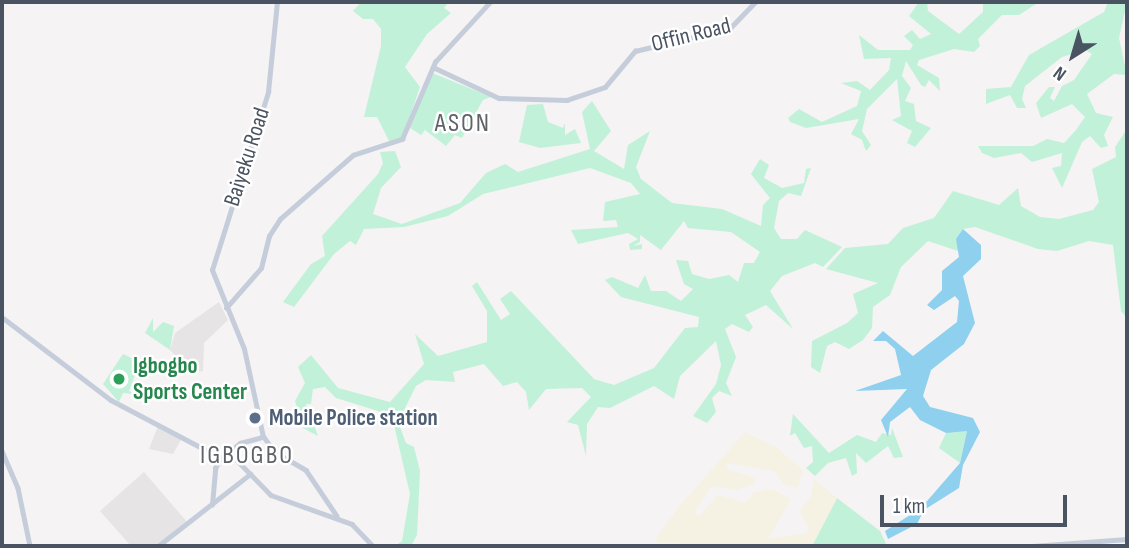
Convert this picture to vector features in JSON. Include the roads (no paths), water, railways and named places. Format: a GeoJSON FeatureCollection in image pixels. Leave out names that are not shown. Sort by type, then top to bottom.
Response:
{"type":"FeatureCollection","features":[{"type":"Feature","properties":{"kind":"main road","name":"Baiyeku Road"},"geometry":{"type":"LineString","coordinates":[[229,452],[263,437],[244,349],[225,308],[212,270],[268,92],[276,2]]}},
{"type":"Feature","properties":{"kind":"main road"},"geometry":{"type":"LineString","coordinates":[[225,308],[261,268],[269,236],[280,219],[353,155],[398,143],[410,123],[432,68],[490,2]]}},
{"type":"Feature","properties":{"kind":"main road","name":"Offin Road"},"geometry":{"type":"LineString","coordinates":[[432,68],[471,87],[517,103],[585,96],[605,87],[635,51],[730,28],[755,2]]}},
{"type":"Feature","properties":{"kind":"main road"},"geometry":{"type":"LineString","coordinates":[[2,317],[111,400],[221,459],[237,461]]}},
{"type":"Feature","properties":{"kind":"main road"},"geometry":{"type":"LineString","coordinates":[[264,437],[275,452],[306,470],[337,517]]}},
{"type":"Feature","properties":{"kind":"main road"},"geometry":{"type":"LineString","coordinates":[[2,451],[18,488],[30,546]]}},
{"type":"Feature","properties":{"kind":"main road"},"geometry":{"type":"LineString","coordinates":[[212,506],[221,459],[229,452],[272,496],[337,517],[360,529],[373,546]]}},
{"type":"Feature","properties":{"kind":"main road"},"geometry":{"type":"LineString","coordinates":[[158,546],[250,474]]}},
{"type":"Feature","properties":{"kind":"main road"},"geometry":{"type":"LineString","coordinates":[[1032,546],[1127,540]]}},
{"type":"Feature","properties":{"kind":"main road"},"geometry":{"type":"LineString","coordinates":[[1049,546],[1127,540]]}},
{"type":"Feature","properties":{"kind":"water"},"geometry":{"type":"Polygon","coordinates":[[[963,229],[981,245],[981,259],[963,276],[975,323],[964,344],[931,370],[923,396],[930,407],[973,418],[980,432],[963,465],[959,488],[924,510],[917,524],[888,539],[885,531],[921,508],[960,463],[967,431],[946,433],[920,420],[910,407],[890,422],[888,437],[881,420],[907,389],[855,391],[901,375],[895,349],[886,341],[873,341],[883,331],[913,356],[957,322],[959,301],[955,296],[934,310],[927,305],[942,290],[942,271],[959,257],[956,239],[963,229]]]}},
{"type":"Feature","properties":{"kind":"place","name":"Igbogbo Sports Center"},"geometry":{"type":"Point","coordinates":[119,379]}},
{"type":"Feature","properties":{"kind":"place","name":"Mobile Police station"},"geometry":{"type":"Point","coordinates":[255,418]}},
{"type":"Feature","properties":{"kind":"district","name":"ASON"},"geometry":{"type":"Point","coordinates":[463,124]}},
{"type":"Feature","properties":{"kind":"district","name":"IGBOGBO"},"geometry":{"type":"Point","coordinates":[247,456]}}]}
